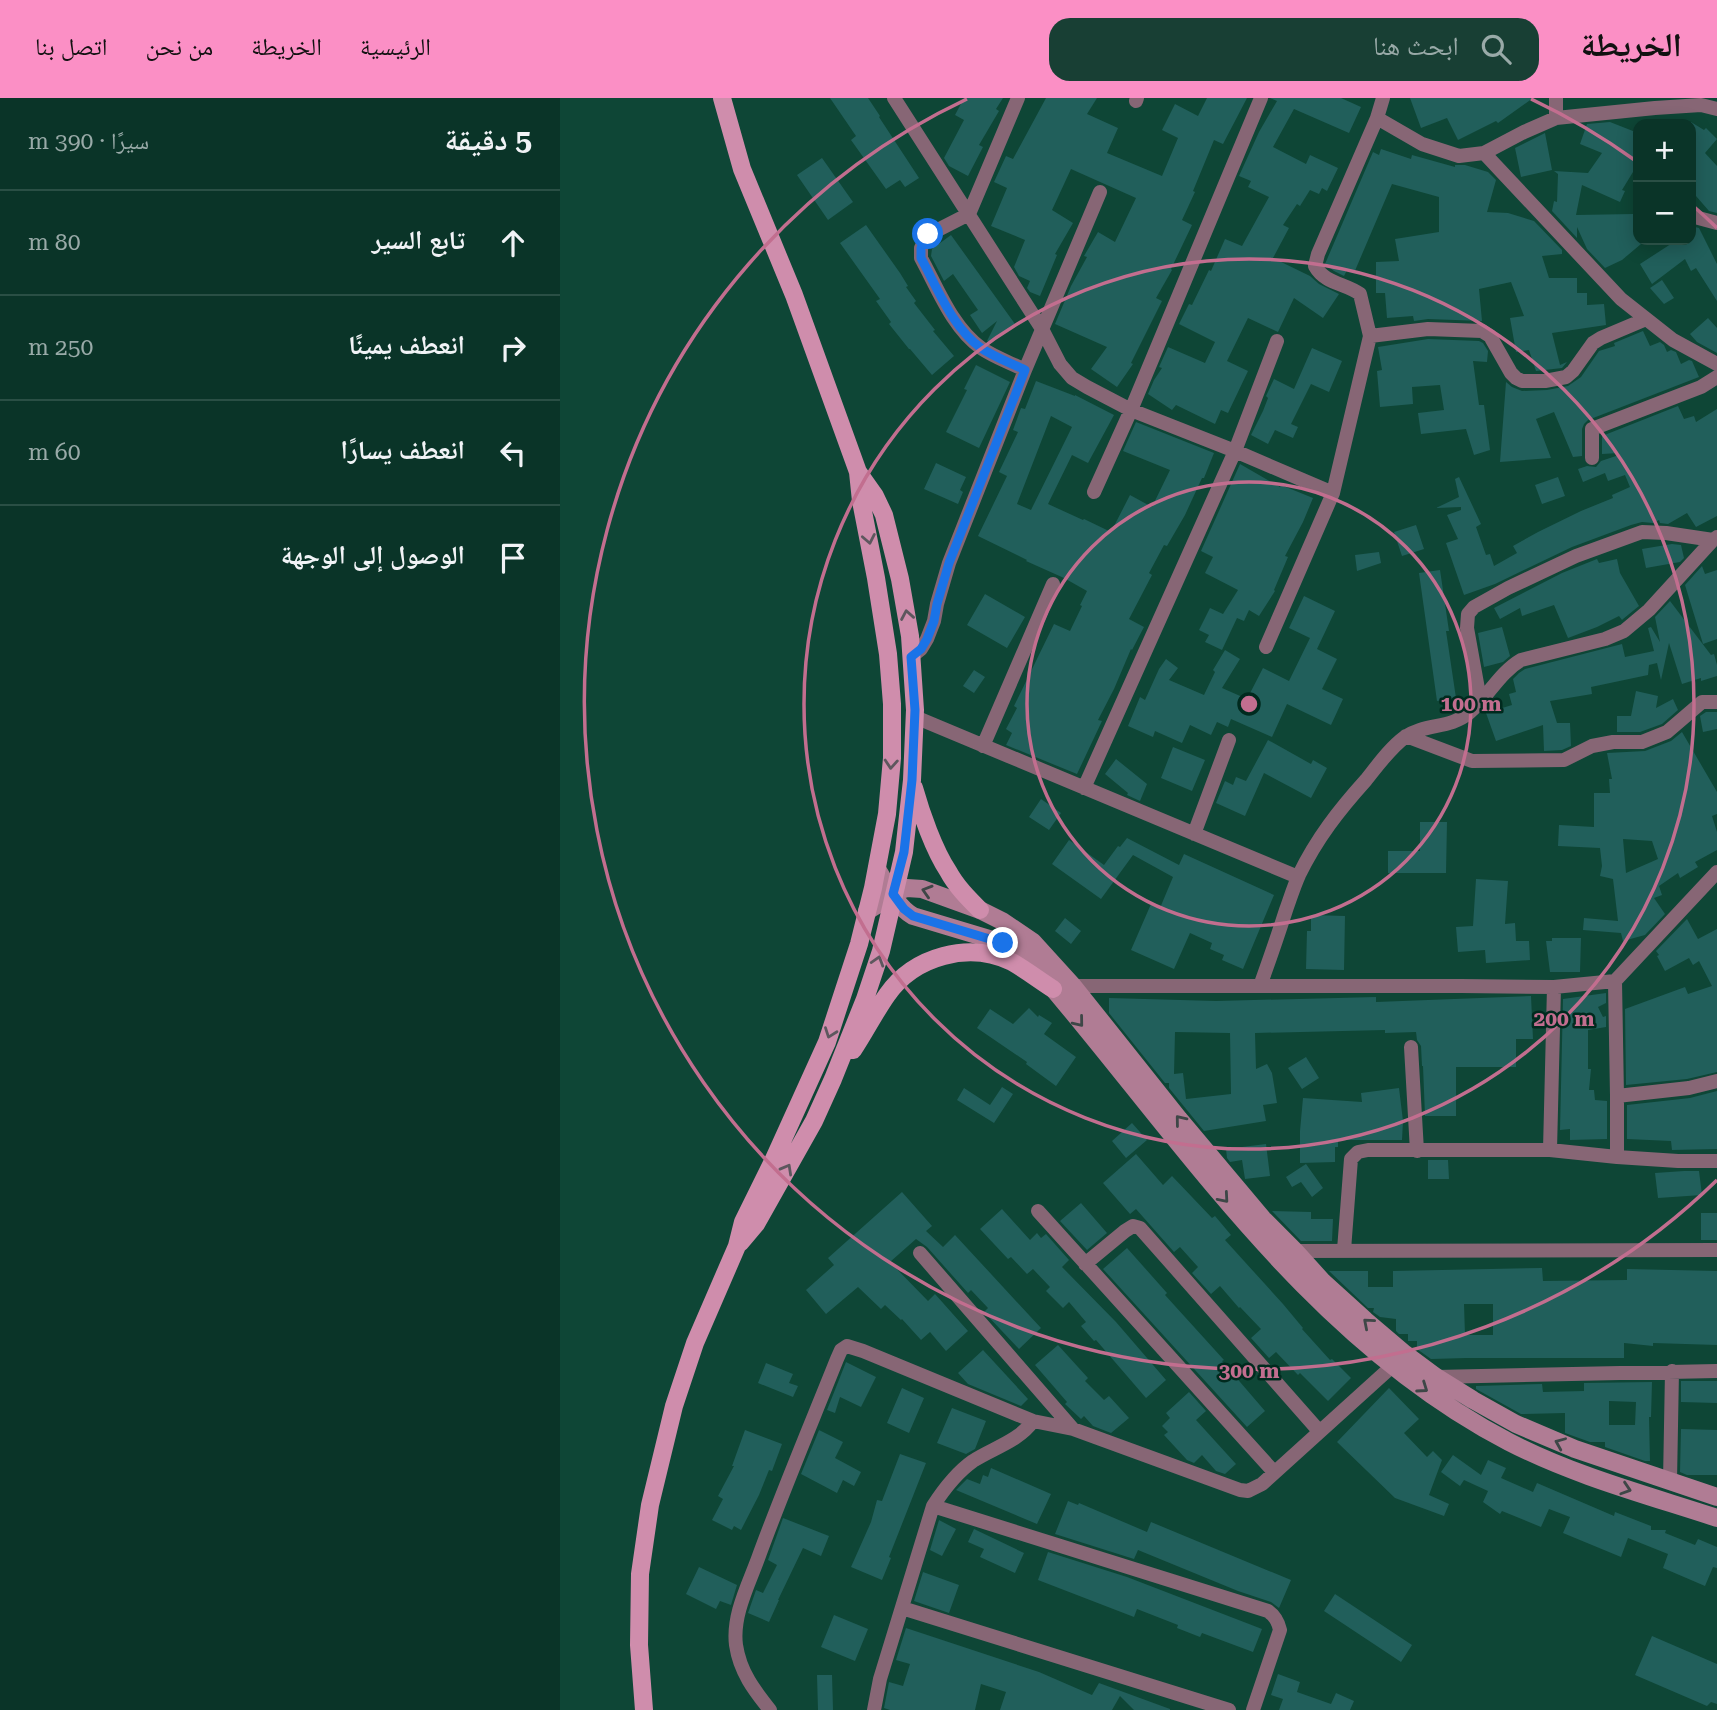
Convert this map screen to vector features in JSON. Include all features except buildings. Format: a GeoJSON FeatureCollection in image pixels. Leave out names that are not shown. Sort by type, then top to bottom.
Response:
{"type":"FeatureCollection","features":[{"type":"Feature","properties":{"kind":"main road"},"geometry":{"type":"LineString","coordinates":[[722,98],[741,169],[794,295],[858,471],[884,515],[910,636],[915,717],[912,780],[904,852],[881,951],[865,999],[814,1121],[757,1224],[737,1246]]}},
{"type":"Feature","properties":{"kind":"main road"},"geometry":{"type":"LineString","coordinates":[[644,1710],[639,1645],[640,1574],[650,1505],[674,1406],[695,1343],[737,1246],[743,1222],[827,1042],[859,944],[887,814],[892,758],[888,654],[858,471]]}},
{"type":"Feature","properties":{"kind":"main road"},"geometry":{"type":"LineString","coordinates":[[912,780],[947,871],[980,910]]}},
{"type":"Feature","properties":{"kind":"main road"},"geometry":{"type":"LineString","coordinates":[[833,1079],[870,1025],[887,994],[908,973],[938,956],[954,953],[992,955],[1011,962],[1053,989]]}},
{"type":"Feature","properties":{"kind":"street"},"geometry":{"type":"LineString","coordinates":[[894,98],[1042,329],[1060,364],[1072,378],[1131,410],[1333,493]]}},
{"type":"Feature","properties":{"kind":"street"},"geometry":{"type":"LineString","coordinates":[[1018,98],[969,214],[928,234],[921,248],[921,258],[951,314],[971,341],[984,351],[1025,370]]}},
{"type":"Feature","properties":{"kind":"street"},"geometry":{"type":"LineString","coordinates":[[1094,492],[1261,98]]}},
{"type":"Feature","properties":{"kind":"street"},"geometry":{"type":"LineString","coordinates":[[1266,647],[1333,493],[1370,336],[1360,294],[1320,275],[1315,266],[1383,98]]}},
{"type":"Feature","properties":{"kind":"street"},"geometry":{"type":"LineString","coordinates":[[1556,98],[1556,118]]}},
{"type":"Feature","properties":{"kind":"street"},"geometry":{"type":"LineString","coordinates":[[1377,118],[1422,144],[1459,156],[1484,153],[1556,118],[1692,102],[1717,108]]}},
{"type":"Feature","properties":{"kind":"street"},"geometry":{"type":"LineString","coordinates":[[1484,153],[1621,299],[1673,340],[1717,364]]}},
{"type":"Feature","properties":{"kind":"street"},"geometry":{"type":"LineString","coordinates":[[911,657],[921,649],[927,639],[949,563],[1025,370],[1100,192]]}},
{"type":"Feature","properties":{"kind":"street"},"geometry":{"type":"LineString","coordinates":[[1696,217],[1717,223]]}},
{"type":"Feature","properties":{"kind":"street"},"geometry":{"type":"LineString","coordinates":[[1370,336],[1428,329],[1482,331],[1490,336],[1510,373],[1516,378],[1522,382],[1545,381],[1566,377],[1593,343],[1646,319]]}},
{"type":"Feature","properties":{"kind":"street"},"geometry":{"type":"LineString","coordinates":[[1084,788],[1235,451],[1277,341]]}},
{"type":"Feature","properties":{"kind":"street"},"geometry":{"type":"LineString","coordinates":[[1592,458],[1591,429],[1702,387],[1717,377]]}},
{"type":"Feature","properties":{"kind":"street"},"geometry":{"type":"LineString","coordinates":[[1480,700],[1467,628],[1468,614],[1474,607],[1576,556],[1642,532],[1715,538]]}},
{"type":"Feature","properties":{"kind":"street"},"geometry":{"type":"LineString","coordinates":[[1261,986],[1298,877],[1319,839],[1332,819],[1406,736],[1422,728],[1455,722],[1469,713],[1502,675],[1521,660],[1605,639],[1624,631],[1649,610],[1715,538]]}},
{"type":"Feature","properties":{"kind":"street"},"geometry":{"type":"LineString","coordinates":[[984,746],[1053,584]]}},
{"type":"Feature","properties":{"kind":"street"},"geometry":{"type":"LineString","coordinates":[[1406,736],[1472,761],[1564,760],[1592,746],[1613,741],[1642,742],[1667,732],[1702,702],[1717,702]]}},
{"type":"Feature","properties":{"kind":"street"},"geometry":{"type":"LineString","coordinates":[[915,717],[1298,877]]}},
{"type":"Feature","properties":{"kind":"street"},"geometry":{"type":"LineString","coordinates":[[1194,834],[1229,740]]}},
{"type":"Feature","properties":{"kind":"street"},"geometry":{"type":"LineString","coordinates":[[877,869],[904,909],[913,916],[992,940],[1015,949],[1028,959],[1199,1169],[1331,1312],[1399,1360],[1436,1377],[1516,1424],[1574,1449],[1717,1497]]}},
{"type":"Feature","properties":{"kind":"street"},"geometry":{"type":"LineString","coordinates":[[1053,989],[1073,986],[1554,987],[1615,981],[1717,872]]}},
{"type":"Feature","properties":{"kind":"street"},"geometry":{"type":"LineString","coordinates":[[867,911],[893,894],[907,888],[916,888],[980,910],[1033,942],[1073,986],[1237,1190],[1324,1282],[1365,1320],[1417,1384],[1507,1441],[1547,1460],[1604,1482],[1717,1518]]}},
{"type":"Feature","properties":{"kind":"street"},"geometry":{"type":"LineString","coordinates":[[1615,981],[1617,1157]]}},
{"type":"Feature","properties":{"kind":"street"},"geometry":{"type":"LineString","coordinates":[[1550,1150],[1554,987]]}},
{"type":"Feature","properties":{"kind":"street"},"geometry":{"type":"LineString","coordinates":[[1411,1047],[1417,1151]]}},
{"type":"Feature","properties":{"kind":"street"},"geometry":{"type":"LineString","coordinates":[[1617,1096],[1689,1088],[1717,1081]]}},
{"type":"Feature","properties":{"kind":"street"},"geometry":{"type":"LineString","coordinates":[[1344,1250],[1351,1159],[1358,1152],[1550,1150],[1617,1157],[1717,1161]]}},
{"type":"Feature","properties":{"kind":"street"},"geometry":{"type":"LineString","coordinates":[[1038,1211],[1274,1472]]}},
{"type":"Feature","properties":{"kind":"street"},"geometry":{"type":"LineString","coordinates":[[1085,1264],[1125,1231],[1133,1226],[1140,1228],[1320,1431]]}},
{"type":"Feature","properties":{"kind":"street"},"geometry":{"type":"LineString","coordinates":[[1277,1256],[1296,1251],[1344,1250],[1717,1250]]}},
{"type":"Feature","properties":{"kind":"street"},"geometry":{"type":"LineString","coordinates":[[920,1254],[1073,1429]]}},
{"type":"Feature","properties":{"kind":"street"},"geometry":{"type":"LineString","coordinates":[[770,1710],[750,1684],[740,1663],[736,1643],[738,1617],[771,1523],[841,1350],[847,1346],[863,1350],[1033,1421],[1073,1429],[1248,1491],[1274,1472],[1399,1360]]}},
{"type":"Feature","properties":{"kind":"street"},"geometry":{"type":"LineString","coordinates":[[1670,1481],[1672,1371]]}},
{"type":"Feature","properties":{"kind":"street"},"geometry":{"type":"LineString","coordinates":[[1436,1377],[1717,1371]]}},
{"type":"Feature","properties":{"kind":"street"},"geometry":{"type":"LineString","coordinates":[[874,1710],[878,1687],[933,1506],[948,1483],[971,1463],[1021,1434],[1033,1421]]}},
{"type":"Feature","properties":{"kind":"street"},"geometry":{"type":"LineString","coordinates":[[933,1506],[1268,1611],[1279,1622],[1280,1630],[1253,1710]]}},
{"type":"Feature","properties":{"kind":"street"},"geometry":{"type":"LineString","coordinates":[[902,1608],[1229,1710]]}},
{"type":"Feature","properties":{"kind":"route"},"geometry":{"type":"LineString","coordinates":[[928,234],[921,248],[921,258],[951,314],[971,341],[984,351],[1025,370],[949,563],[927,639],[921,649],[911,657],[915,710],[912,780],[904,852],[893,894],[913,916],[1003,943]]}}]}
